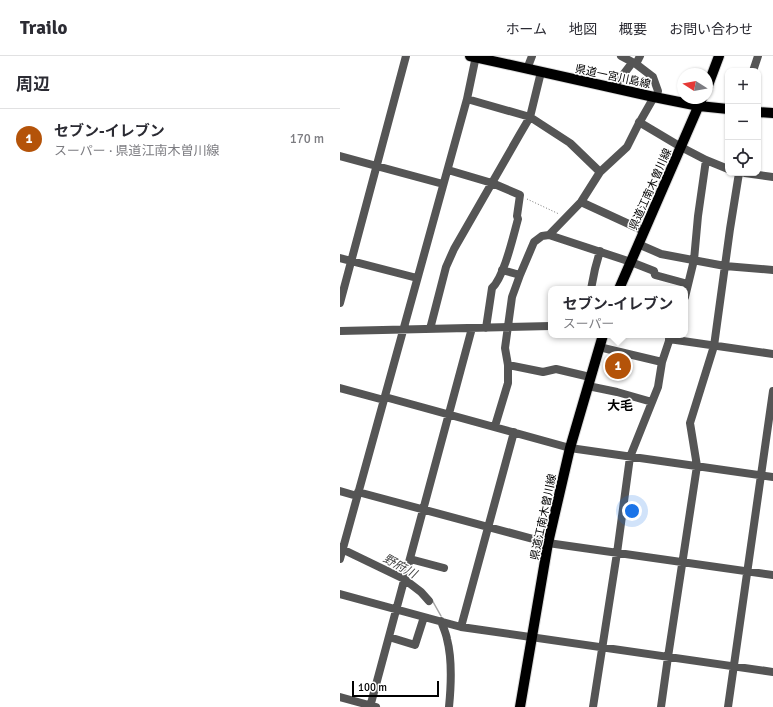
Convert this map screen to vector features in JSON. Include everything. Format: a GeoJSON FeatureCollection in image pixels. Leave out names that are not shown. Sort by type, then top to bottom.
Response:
{"type":"FeatureCollection","features":[{"type":"Feature","properties":{"kind":"main road","name":"県道一宮川島線"},"geometry":{"type":"LineString","coordinates":[[474,56],[655,97],[677,99]]}},
{"type":"Feature","properties":{"kind":"main road"},"geometry":{"type":"LineString","coordinates":[[713,72],[719,56]]}},
{"type":"Feature","properties":{"kind":"main road","name":"県道江南木曽川線"},"geometry":{"type":"LineString","coordinates":[[620,286],[699,104]]}},
{"type":"Feature","properties":{"kind":"main road","name":"県道一宮川島線"},"geometry":{"type":"LineString","coordinates":[[708,104],[725,108]]}},
{"type":"Feature","properties":{"kind":"main road"},"geometry":{"type":"LineString","coordinates":[[761,112],[773,113]]}},
{"type":"Feature","properties":{"kind":"main road","name":"県道江南木曽川線"},"geometry":{"type":"LineString","coordinates":[[520,707],[533,638],[548,543],[570,448],[602,338]]}},
{"type":"Feature","properties":{"kind":"street"},"geometry":{"type":"LineString","coordinates":[[340,303],[406,56]]}},
{"type":"Feature","properties":{"kind":"street"},"geometry":{"type":"LineString","coordinates":[[340,559],[342,547],[467,99],[474,56]]}},
{"type":"Feature","properties":{"kind":"street"},"geometry":{"type":"LineString","coordinates":[[527,69],[532,56]]}},
{"type":"Feature","properties":{"kind":"street"},"geometry":{"type":"LineString","coordinates":[[549,236],[581,202],[600,172],[627,147],[639,122],[658,91],[653,77],[621,56]]}},
{"type":"Feature","properties":{"kind":"street"},"geometry":{"type":"LineString","coordinates":[[613,88],[640,56]]}},
{"type":"Feature","properties":{"kind":"street"},"geometry":{"type":"LineString","coordinates":[[754,68],[758,56]]}},
{"type":"Feature","properties":{"kind":"street"},"geometry":{"type":"LineString","coordinates":[[430,329],[446,267],[454,249],[530,117],[541,72]]}},
{"type":"Feature","properties":{"kind":"street"},"geometry":{"type":"LineString","coordinates":[[467,99],[530,117],[570,144],[600,172]]}},
{"type":"Feature","properties":{"kind":"street"},"geometry":{"type":"LineString","coordinates":[[639,122],[681,147],[725,168]]}},
{"type":"Feature","properties":{"kind":"street"},"geometry":{"type":"LineString","coordinates":[[340,156],[444,184]]}},
{"type":"Feature","properties":{"kind":"street"},"geometry":{"type":"LineString","coordinates":[[495,426],[508,383],[508,365],[504,348],[512,297],[534,242],[542,236],[549,236],[600,251],[654,271],[656,275],[688,284],[694,260],[698,216],[706,160]]}},
{"type":"Feature","properties":{"kind":"street"},"geometry":{"type":"LineString","coordinates":[[448,170],[492,183],[520,195],[517,216],[518,220],[502,270],[496,285],[492,288],[486,328]]}},
{"type":"Feature","properties":{"kind":"street"},"geometry":{"type":"LineString","coordinates":[[761,175],[773,177]]}},
{"type":"Feature","properties":{"kind":"street"},"geometry":{"type":"LineString","coordinates":[[661,707],[697,466],[690,423],[714,346],[739,176]]}},
{"type":"Feature","properties":{"kind":"street"},"geometry":{"type":"LineString","coordinates":[[581,202],[644,231]]}},
{"type":"Feature","properties":{"kind":"street"},"geometry":{"type":"LineString","coordinates":[[638,244],[661,254],[725,266],[773,270]]}},
{"type":"Feature","properties":{"kind":"street"},"geometry":{"type":"LineString","coordinates":[[592,286],[595,268],[600,251]]}},
{"type":"Feature","properties":{"kind":"street"},"geometry":{"type":"LineString","coordinates":[[340,258],[417,278]]}},
{"type":"Feature","properties":{"kind":"street"},"geometry":{"type":"LineString","coordinates":[[502,270],[520,275]]}},
{"type":"Feature","properties":{"kind":"street"},"geometry":{"type":"LineString","coordinates":[[340,331],[548,326]]}},
{"type":"Feature","properties":{"kind":"street"},"geometry":{"type":"LineString","coordinates":[[340,697],[372,707],[396,609],[450,414],[472,328]]}},
{"type":"Feature","properties":{"kind":"street"},"geometry":{"type":"LineString","coordinates":[[593,707],[630,457],[658,387],[662,362],[670,338]]}},
{"type":"Feature","properties":{"kind":"street"},"geometry":{"type":"LineString","coordinates":[[675,338],[714,346],[773,354]]}},
{"type":"Feature","properties":{"kind":"street"},"geometry":{"type":"LineString","coordinates":[[599,347],[662,362]]}},
{"type":"Feature","properties":{"kind":"street"},"geometry":{"type":"LineString","coordinates":[[508,365],[543,372],[556,369],[617,392],[652,402]]}},
{"type":"Feature","properties":{"kind":"street"},"geometry":{"type":"LineString","coordinates":[[340,388],[450,414],[570,448],[773,477]]}},
{"type":"Feature","properties":{"kind":"street"},"geometry":{"type":"LineString","coordinates":[[728,707],[773,391]]}},
{"type":"Feature","properties":{"kind":"street"},"geometry":{"type":"LineString","coordinates":[[461,627],[514,432]]}},
{"type":"Feature","properties":{"kind":"street"},"geometry":{"type":"LineString","coordinates":[[340,491],[424,509],[548,543],[773,575]]}},
{"type":"Feature","properties":{"kind":"street"},"geometry":{"type":"LineString","coordinates":[[342,547],[405,577],[429,602]]}},
{"type":"Feature","properties":{"kind":"street"},"geometry":{"type":"LineString","coordinates":[[410,560],[444,568]]}},
{"type":"Feature","properties":{"kind":"street"},"geometry":{"type":"LineString","coordinates":[[340,594],[461,627],[773,672]]}},
{"type":"Feature","properties":{"kind":"street"},"geometry":{"type":"LineString","coordinates":[[389,637],[415,645],[424,616]]}},
{"type":"Feature","properties":{"kind":"street"},"geometry":{"type":"LineString","coordinates":[[441,621],[447,639],[451,690],[449,707]]}},
{"type":"Feature","properties":{"kind":"path"},"geometry":{"type":"LineString","coordinates":[[520,195],[565,218]]}},
{"type":"Feature","properties":{"kind":"waterway","name":"野府川"},"geometry":{"type":"LineString","coordinates":[[432,600],[441,616]]}},
{"type":"Feature","properties":{"kind":"place","name":"セブン-イレブン"},"geometry":{"type":"Point","coordinates":[618,366]}},
{"type":"Feature","properties":{"kind":"district","name":"大毛"},"geometry":{"type":"Point","coordinates":[620,405]}}]}
